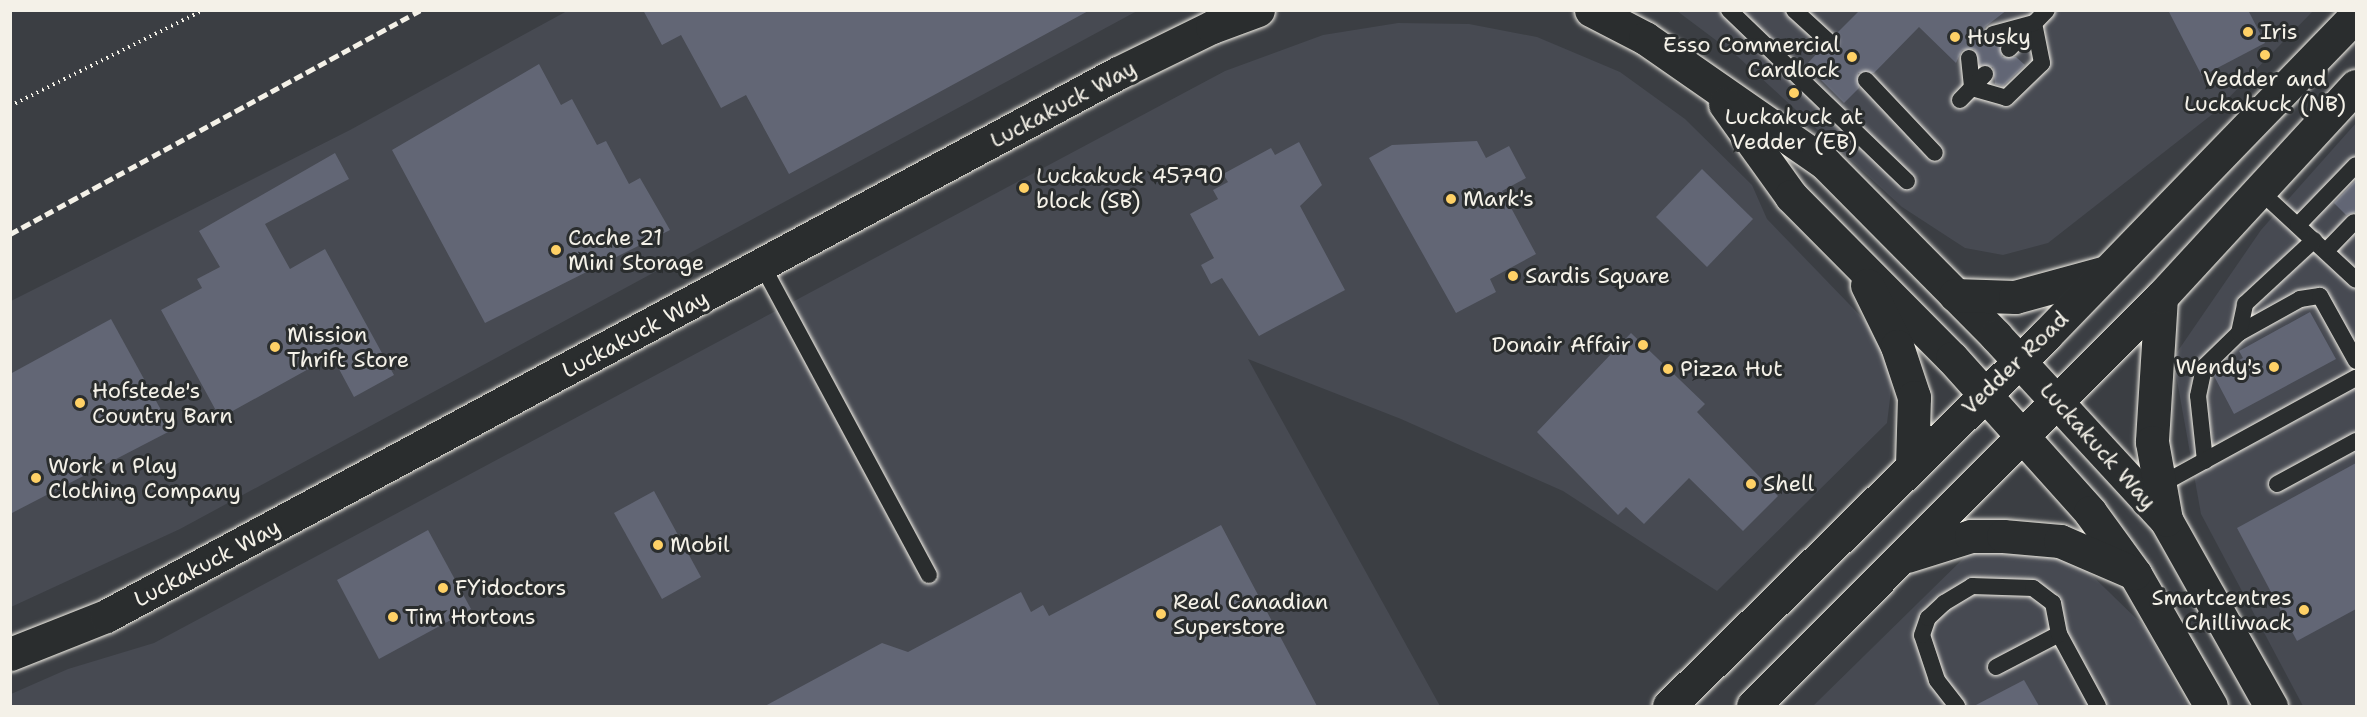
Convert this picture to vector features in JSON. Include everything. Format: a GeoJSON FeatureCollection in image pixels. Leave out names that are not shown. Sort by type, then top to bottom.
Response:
{"type":"FeatureCollection","features":[{"type":"Feature","properties":{"kind":"street","name":"Luckakuck Way"},"geometry":{"type":"LineString","coordinates":[[10,654],[117,611],[762,265],[1207,19],[1258,10]]}},
{"type":"Feature","properties":{"kind":"street","name":"Luckakuck Way"},"geometry":{"type":"LineString","coordinates":[[1591,10],[1645,38],[1825,163],[2019,360],[2166,520],[2271,706]]}},
{"type":"Feature","properties":{"kind":"street","name":"Vedder Road"},"geometry":{"type":"LineString","coordinates":[[1669,706],[1982,394],[2019,360],[2356,15]]}},
{"type":"Feature","properties":{"kind":"street","name":"Luckakuck Way"},"geometry":{"type":"LineString","coordinates":[[1712,85],[1791,196],[2022,435],[2135,574],[2211,706]]}},
{"type":"Feature","properties":{"kind":"street"},"geometry":{"type":"LineString","coordinates":[[1753,706],[1905,557],[2057,399],[2161,297],[2356,89]]}},
{"type":"Feature","properties":{"kind":"street"},"geometry":{"type":"LineString","coordinates":[[1852,257],[1898,346],[1914,397],[1912,464]]}},
{"type":"Feature","properties":{"kind":"street"},"geometry":{"type":"LineString","coordinates":[[1955,295],[2015,297],[2106,272]]}},
{"type":"Feature","properties":{"kind":"street"},"geometry":{"type":"LineString","coordinates":[[2161,297],[2151,386],[2152,442],[2162,484],[2166,520]]}},
{"type":"Feature","properties":{"kind":"street"},"geometry":{"type":"LineString","coordinates":[[1905,557],[1971,536],[2003,536],[2060,542],[2135,574]]}},
{"type":"Feature","properties":{"kind":"lane"},"geometry":{"type":"LineString","coordinates":[[1729,10],[1907,181]]}},
{"type":"Feature","properties":{"kind":"lane"},"geometry":{"type":"LineString","coordinates":[[1794,10],[1829,42]]}},
{"type":"Feature","properties":{"kind":"lane"},"geometry":{"type":"LineString","coordinates":[[2009,50],[2047,10]]}},
{"type":"Feature","properties":{"kind":"lane"},"geometry":{"type":"LineString","coordinates":[[1993,34],[2034,23]]}},
{"type":"Feature","properties":{"kind":"lane"},"geometry":{"type":"LineString","coordinates":[[1966,94],[2006,98],[2042,63],[2034,23]]}},
{"type":"Feature","properties":{"kind":"lane"},"geometry":{"type":"LineString","coordinates":[[1966,94],[1969,58]]}},
{"type":"Feature","properties":{"kind":"lane"},"geometry":{"type":"LineString","coordinates":[[1966,94],[1985,74]]}},
{"type":"Feature","properties":{"kind":"lane"},"geometry":{"type":"LineString","coordinates":[[1866,80],[1935,153]]}},
{"type":"Feature","properties":{"kind":"lane"},"geometry":{"type":"LineString","coordinates":[[2298,225],[2356,165]]}},
{"type":"Feature","properties":{"kind":"lane"},"geometry":{"type":"LineString","coordinates":[[2261,192],[2356,280]]}},
{"type":"Feature","properties":{"kind":"lane"},"geometry":{"type":"LineString","coordinates":[[2239,333],[2245,304],[2354,222]]}},
{"type":"Feature","properties":{"kind":"lane"},"geometry":{"type":"LineString","coordinates":[[762,265],[929,575]]}},
{"type":"Feature","properties":{"kind":"lane"},"geometry":{"type":"LineString","coordinates":[[2205,461],[2199,396],[2204,367],[2239,333],[2300,299],[2320,296],[2356,361]]}},
{"type":"Feature","properties":{"kind":"lane"},"geometry":{"type":"LineString","coordinates":[[2162,484],[2356,378]]}},
{"type":"Feature","properties":{"kind":"lane"},"geometry":{"type":"LineString","coordinates":[[2277,484],[2356,441]]}},
{"type":"Feature","properties":{"kind":"lane"},"geometry":{"type":"LineString","coordinates":[[1957,706],[1937,680],[1922,634],[1928,618],[1944,603],[1972,586],[2033,588],[2053,603],[2059,634],[2098,706]]}},
{"type":"Feature","properties":{"kind":"lane"},"geometry":{"type":"LineString","coordinates":[[1996,667],[2059,634]]}},
{"type":"Feature","properties":{"kind":"path"},"geometry":{"type":"LineString","coordinates":[[10,106],[203,10]]}},
{"type":"Feature","properties":{"kind":"shaded area"},"geometry":{"type":"Polygon","coordinates":[[[567,11],[1137,11],[180,529],[11,607],[11,301],[350,130],[567,11]]]}},
{"type":"Feature","properties":{"kind":"shaded area"},"geometry":{"type":"Polygon","coordinates":[[[1677,11],[2313,11],[2214,113],[2048,243],[2003,255],[1965,248],[1902,207],[1737,56],[1677,11]]]}},
{"type":"Feature","properties":{"kind":"shaded area"},"geometry":{"type":"Polygon","coordinates":[[[1398,23],[1469,24],[1537,37],[1620,72],[1685,119],[1752,185],[1767,219],[1877,333],[1892,383],[1887,423],[1717,591],[1563,491],[1401,419],[1248,359],[1440,706],[11,706],[11,694],[68,669],[154,643],[1225,71],[1323,35],[1398,23]]]}},
{"type":"Feature","properties":{"kind":"shaded area"},"geometry":{"type":"Polygon","coordinates":[[[2356,123],[2356,706],[2303,706],[2201,514],[2173,358],[2261,230],[2356,123]]]}},
{"type":"Feature","properties":{"kind":"shaded area"},"geometry":{"type":"Polygon","coordinates":[[[1973,549],[2073,557],[2146,628],[2187,706],[1813,706],[1973,549]]]}},
{"type":"Feature","properties":{"kind":"building"},"geometry":{"type":"Polygon","coordinates":[[[643,10],[1090,10],[789,174],[746,95],[721,108],[681,35],[662,45],[643,10]]]}},
{"type":"Feature","properties":{"kind":"building"},"geometry":{"type":"Polygon","coordinates":[[[1860,10],[2007,10],[1985,27],[1983,37],[1990,44],[2001,43],[2002,57],[2016,57],[2025,65],[2003,86],[1995,84],[1993,67],[1980,65],[1974,49],[1962,50],[1956,63],[1919,27],[1874,73],[1858,73],[1859,88],[1844,103],[1806,65],[1821,49],[1836,49],[1836,34],[1860,10]]]}},
{"type":"Feature","properties":{"kind":"building"},"geometry":{"type":"Polygon","coordinates":[[[2168,10],[2248,10],[2265,43],[2202,76],[2168,10]]]}},
{"type":"Feature","properties":{"kind":"building"},"geometry":{"type":"Polygon","coordinates":[[[539,64],[561,105],[572,99],[597,145],[606,141],[629,184],[640,178],[670,230],[485,323],[392,150],[539,64]]]}},
{"type":"Feature","properties":{"kind":"building"},"geometry":{"type":"Polygon","coordinates":[[[1477,141],[1486,158],[1509,146],[1526,178],[1502,191],[1536,254],[1490,279],[1496,292],[1456,313],[1369,158],[1392,145],[1477,141]]]}},
{"type":"Feature","properties":{"kind":"building"},"geometry":{"type":"Polygon","coordinates":[[[1299,142],[1322,185],[1300,206],[1345,290],[1259,336],[1222,278],[1211,284],[1201,265],[1214,258],[1190,214],[1218,199],[1213,190],[1228,182],[1223,174],[1271,148],[1275,155],[1299,142]]]}},
{"type":"Feature","properties":{"kind":"building"},"geometry":{"type":"Polygon","coordinates":[[[335,153],[349,179],[265,224],[290,269],[325,249],[394,375],[354,397],[332,356],[220,418],[161,310],[202,288],[197,279],[220,267],[199,231],[335,153]]]}},
{"type":"Feature","properties":{"kind":"building"},"geometry":{"type":"Polygon","coordinates":[[[1702,169],[1753,219],[1707,267],[1656,217],[1702,169]]]}},
{"type":"Feature","properties":{"kind":"building"},"geometry":{"type":"Polygon","coordinates":[[[2356,180],[2356,212],[2346,215],[2334,203],[2356,180]]]}},
{"type":"Feature","properties":{"kind":"building","name":"Wendy's"},"geometry":{"type":"Polygon","coordinates":[[[2310,312],[2336,359],[2234,414],[2213,374],[2243,358],[2239,351],[2310,312]]]}},
{"type":"Feature","properties":{"kind":"building"},"geometry":{"type":"Polygon","coordinates":[[[111,319],[172,430],[10,514],[10,374],[111,319]]]}},
{"type":"Feature","properties":{"kind":"building"},"geometry":{"type":"Polygon","coordinates":[[[1631,333],[1705,404],[1697,412],[1778,496],[1743,531],[1689,478],[1644,524],[1626,507],[1618,515],[1537,432],[1631,333]]]}},
{"type":"Feature","properties":{"kind":"building"},"geometry":{"type":"Polygon","coordinates":[[[2356,463],[2356,609],[2297,641],[2237,528],[2356,463]]]}},
{"type":"Feature","properties":{"kind":"building","name":"Mobil"},"geometry":{"type":"Polygon","coordinates":[[[654,491],[701,577],[662,599],[614,513],[654,491]]]}},
{"type":"Feature","properties":{"kind":"building","name":"Real Canadian Superstore"},"geometry":{"type":"Polygon","coordinates":[[[1221,525],[1317,706],[765,706],[882,643],[908,652],[1021,592],[1031,612],[1043,605],[1049,616],[1221,525]]]}},
{"type":"Feature","properties":{"kind":"building"},"geometry":{"type":"Polygon","coordinates":[[[428,530],[471,609],[379,659],[337,580],[428,530]]]}},
{"type":"Feature","properties":{"kind":"building"},"geometry":{"type":"Polygon","coordinates":[[[2024,680],[2039,706],[1974,706],[2024,680]]]}},
{"type":"Feature","properties":{"kind":"railway"},"geometry":{"type":"LineString","coordinates":[[10,234],[420,10]]}},
{"type":"Feature","properties":{"kind":"place","name":"Iris"},"geometry":{"type":"Point","coordinates":[2248,32]}},
{"type":"Feature","properties":{"kind":"place","name":"Husky"},"geometry":{"type":"Point","coordinates":[1955,37]}},
{"type":"Feature","properties":{"kind":"place","name":"Vedder and Luckakuck (NB)"},"geometry":{"type":"Point","coordinates":[2265,55]}},
{"type":"Feature","properties":{"kind":"place","name":"Esso Commercial Cardlock"},"geometry":{"type":"Point","coordinates":[1852,57]}},
{"type":"Feature","properties":{"kind":"place","name":"Luckakuck at Vedder (EB)"},"geometry":{"type":"Point","coordinates":[1794,93]}},
{"type":"Feature","properties":{"kind":"place","name":"Luckakuck 45790 block (SB)"},"geometry":{"type":"Point","coordinates":[1024,188]}},
{"type":"Feature","properties":{"kind":"place","name":"Mark's"},"geometry":{"type":"Point","coordinates":[1451,199]}},
{"type":"Feature","properties":{"kind":"place","name":"Cache 21 Mini Storage"},"geometry":{"type":"Point","coordinates":[556,250]}},
{"type":"Feature","properties":{"kind":"place","name":"Sardis Square"},"geometry":{"type":"Point","coordinates":[1513,276]}},
{"type":"Feature","properties":{"kind":"place","name":"Donair Affair"},"geometry":{"type":"Point","coordinates":[1643,345]}},
{"type":"Feature","properties":{"kind":"place","name":"Mission Thrift Store"},"geometry":{"type":"Point","coordinates":[275,347]}},
{"type":"Feature","properties":{"kind":"place","name":"Wendy's"},"geometry":{"type":"Point","coordinates":[2274,367]}},
{"type":"Feature","properties":{"kind":"place","name":"Pizza Hut"},"geometry":{"type":"Point","coordinates":[1668,369]}},
{"type":"Feature","properties":{"kind":"place","name":"Hofstede's Country Barn"},"geometry":{"type":"Point","coordinates":[80,403]}},
{"type":"Feature","properties":{"kind":"place","name":"Work n Play Clothing Company"},"geometry":{"type":"Point","coordinates":[36,478]}},
{"type":"Feature","properties":{"kind":"place","name":"Shell"},"geometry":{"type":"Point","coordinates":[1751,484]}},
{"type":"Feature","properties":{"kind":"place","name":"Mobil"},"geometry":{"type":"Point","coordinates":[658,545]}},
{"type":"Feature","properties":{"kind":"place","name":"FYidoctors"},"geometry":{"type":"Point","coordinates":[443,588]}},
{"type":"Feature","properties":{"kind":"place","name":"Smartcentres Chilliwack"},"geometry":{"type":"Point","coordinates":[2304,610]}},
{"type":"Feature","properties":{"kind":"place","name":"Real Canadian Superstore"},"geometry":{"type":"Point","coordinates":[1161,614]}},
{"type":"Feature","properties":{"kind":"place","name":"Tim Hortons"},"geometry":{"type":"Point","coordinates":[393,617]}}]}
